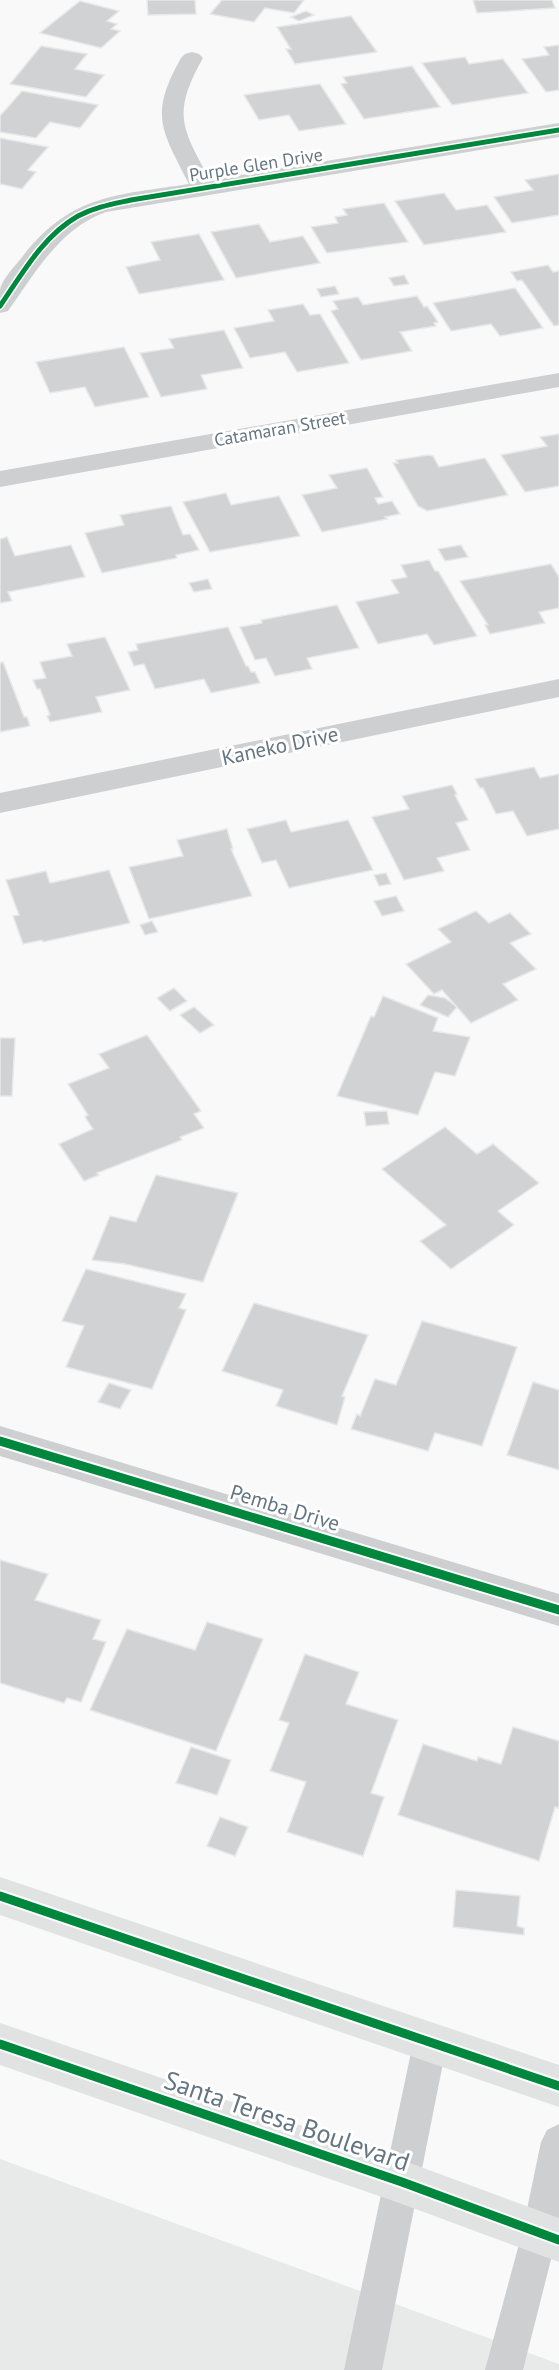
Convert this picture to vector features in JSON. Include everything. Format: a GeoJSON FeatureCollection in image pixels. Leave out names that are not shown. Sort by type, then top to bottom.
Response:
{"type":"FeatureCollection","features":[{"type":"Feature","properties":{"kind":"main road"},"geometry":{"type":"LineString","coordinates":[[0,1896],[559,2085]]}},
{"type":"Feature","properties":{"kind":"main road","name":"Santa Teresa Boulevard"},"geometry":{"type":"LineString","coordinates":[[0,2044],[402,2182],[550,2236]]}},
{"type":"Feature","properties":{"kind":"street"},"geometry":{"type":"LineString","coordinates":[[192,58],[174,93],[172,120],[181,145],[203,189]]}},
{"type":"Feature","properties":{"kind":"street","name":"Purple Glen Drive"},"geometry":{"type":"LineString","coordinates":[[0,306],[48,238],[70,221],[93,209],[130,200],[559,130]]}},
{"type":"Feature","properties":{"kind":"street","name":"Catamaran Street"},"geometry":{"type":"LineString","coordinates":[[0,479],[559,380]]}},
{"type":"Feature","properties":{"kind":"street","name":"Kaneko Drive"},"geometry":{"type":"LineString","coordinates":[[0,804],[559,688]]}},
{"type":"Feature","properties":{"kind":"street","name":"Pemba Drive"},"geometry":{"type":"LineString","coordinates":[[0,1441],[559,1610]]}},
{"type":"Feature","properties":{"kind":"lane"},"geometry":{"type":"LineString","coordinates":[[363,2370],[430,2043]]}},
{"type":"Feature","properties":{"kind":"lane"},"geometry":{"type":"LineString","coordinates":[[504,2370],[550,2236],[559,2142]]}},
{"type":"Feature","properties":{"kind":"shaded area"},"geometry":{"type":"Polygon","coordinates":[[[0,2159],[559,2364],[559,2370],[0,2370],[0,2159]]]}},
{"type":"Feature","properties":{"kind":"building"},"geometry":{"type":"Polygon","coordinates":[[[147,0],[195,0],[196,14],[148,15],[147,0]]]}},
{"type":"Feature","properties":{"kind":"building"},"geometry":{"type":"Polygon","coordinates":[[[222,0],[304,0],[294,13],[265,8],[254,22],[210,14],[222,0]]]}},
{"type":"Feature","properties":{"kind":"building"},"geometry":{"type":"Polygon","coordinates":[[[473,0],[552,0],[555,8],[477,13],[473,0]]]}},
{"type":"Feature","properties":{"kind":"building"},"geometry":{"type":"Polygon","coordinates":[[[80,1],[119,11],[107,21],[117,24],[111,29],[120,31],[101,48],[40,33],[80,1]]]}},
{"type":"Feature","properties":{"kind":"building"},"geometry":{"type":"Polygon","coordinates":[[[306,11],[314,15],[299,21],[291,17],[306,11]]]}},
{"type":"Feature","properties":{"kind":"building"},"geometry":{"type":"Polygon","coordinates":[[[351,16],[377,52],[295,64],[286,49],[291,49],[277,27],[351,16]]]}},
{"type":"Feature","properties":{"kind":"building"},"geometry":{"type":"Polygon","coordinates":[[[559,45],[559,90],[546,92],[522,59],[549,55],[544,47],[559,45]]]}},
{"type":"Feature","properties":{"kind":"building"},"geometry":{"type":"Polygon","coordinates":[[[41,46],[87,54],[75,69],[104,75],[86,97],[10,84],[41,46]]]}},
{"type":"Feature","properties":{"kind":"building"},"geometry":{"type":"Polygon","coordinates":[[[465,57],[469,64],[503,59],[528,93],[452,105],[422,63],[465,57]]]}},
{"type":"Feature","properties":{"kind":"building"},"geometry":{"type":"Polygon","coordinates":[[[412,66],[440,107],[364,119],[341,84],[347,83],[343,77],[412,66]]]}},
{"type":"Feature","properties":{"kind":"building"},"geometry":{"type":"Polygon","coordinates":[[[320,84],[346,124],[299,131],[289,115],[259,120],[244,95],[320,84]]]}},
{"type":"Feature","properties":{"kind":"building"},"geometry":{"type":"Polygon","coordinates":[[[22,91],[98,105],[80,128],[50,122],[36,138],[0,132],[0,116],[22,91]]]}},
{"type":"Feature","properties":{"kind":"building"},"geometry":{"type":"Polygon","coordinates":[[[0,138],[48,147],[28,170],[36,172],[22,189],[0,184],[0,138]]]}},
{"type":"Feature","properties":{"kind":"building"},"geometry":{"type":"Polygon","coordinates":[[[559,174],[559,215],[512,223],[494,197],[533,190],[525,180],[559,174]]]}},
{"type":"Feature","properties":{"kind":"building"},"geometry":{"type":"Polygon","coordinates":[[[444,193],[456,210],[487,205],[506,232],[424,245],[395,201],[444,193]]]}},
{"type":"Feature","properties":{"kind":"building"},"geometry":{"type":"Polygon","coordinates":[[[384,203],[408,242],[327,253],[311,227],[338,223],[335,217],[347,215],[343,209],[384,203]]]}},
{"type":"Feature","properties":{"kind":"building"},"geometry":{"type":"Polygon","coordinates":[[[259,224],[270,242],[303,236],[320,263],[236,278],[211,232],[259,224]]]}},
{"type":"Feature","properties":{"kind":"building"},"geometry":{"type":"Polygon","coordinates":[[[199,234],[224,280],[139,294],[126,267],[160,260],[151,242],[199,234]]]}},
{"type":"Feature","properties":{"kind":"building"},"geometry":{"type":"Polygon","coordinates":[[[548,265],[553,272],[559,271],[559,325],[554,326],[522,280],[517,281],[511,272],[548,265]]]}},
{"type":"Feature","properties":{"kind":"building"},"geometry":{"type":"Polygon","coordinates":[[[404,275],[409,284],[394,286],[389,278],[404,275]]]}},
{"type":"Feature","properties":{"kind":"building"},"geometry":{"type":"Polygon","coordinates":[[[335,286],[339,294],[321,297],[317,289],[335,286]]]}},
{"type":"Feature","properties":{"kind":"building"},"geometry":{"type":"Polygon","coordinates":[[[515,288],[543,328],[500,336],[491,324],[451,331],[433,303],[515,288]]]}},
{"type":"Feature","properties":{"kind":"building"},"geometry":{"type":"Polygon","coordinates":[[[417,296],[438,322],[434,323],[436,326],[400,332],[412,351],[361,360],[331,311],[338,309],[333,301],[358,297],[363,305],[417,296]]]}},
{"type":"Feature","properties":{"kind":"building"},"geometry":{"type":"Polygon","coordinates":[[[303,304],[310,315],[320,314],[349,363],[297,372],[285,352],[250,358],[234,328],[274,321],[268,310],[303,304]]]}},
{"type":"Feature","properties":{"kind":"building"},"geometry":{"type":"Polygon","coordinates":[[[224,330],[243,368],[201,375],[207,389],[161,397],[140,353],[174,348],[169,339],[224,330]]]}},
{"type":"Feature","properties":{"kind":"building"},"geometry":{"type":"Polygon","coordinates":[[[124,347],[149,397],[95,407],[85,387],[50,393],[36,362],[124,347]]]}},
{"type":"Feature","properties":{"kind":"building"},"geometry":{"type":"Polygon","coordinates":[[[559,434],[559,486],[525,492],[501,455],[547,446],[540,437],[559,434]]]}},
{"type":"Feature","properties":{"kind":"building"},"geometry":{"type":"Polygon","coordinates":[[[433,456],[439,467],[485,458],[508,495],[427,511],[418,506],[393,463],[398,463],[396,460],[433,456]]]}},
{"type":"Feature","properties":{"kind":"building"},"geometry":{"type":"Polygon","coordinates":[[[367,468],[383,497],[375,498],[378,504],[392,501],[400,514],[385,517],[387,519],[322,532],[302,495],[337,488],[329,475],[367,468]]]}},
{"type":"Feature","properties":{"kind":"building"},"geometry":{"type":"Polygon","coordinates":[[[226,493],[231,505],[279,496],[300,536],[210,552],[183,502],[226,493]]]}},
{"type":"Feature","properties":{"kind":"building"},"geometry":{"type":"Polygon","coordinates":[[[171,506],[183,535],[190,534],[199,550],[176,555],[177,558],[102,573],[85,533],[124,525],[120,515],[171,506]]]}},
{"type":"Feature","properties":{"kind":"building"},"geometry":{"type":"Polygon","coordinates":[[[7,537],[15,556],[71,545],[85,577],[8,592],[12,601],[0,603],[0,539],[7,537]]]}},
{"type":"Feature","properties":{"kind":"building"},"geometry":{"type":"Polygon","coordinates":[[[461,545],[468,557],[445,561],[438,549],[461,545]]]}},
{"type":"Feature","properties":{"kind":"building"},"geometry":{"type":"Polygon","coordinates":[[[429,560],[477,636],[434,645],[427,634],[378,644],[356,602],[399,593],[391,580],[407,577],[401,565],[429,560]]]}},
{"type":"Feature","properties":{"kind":"building"},"geometry":{"type":"Polygon","coordinates":[[[551,564],[559,577],[559,608],[539,612],[545,623],[490,634],[485,625],[488,625],[460,581],[551,564]]]}},
{"type":"Feature","properties":{"kind":"building"},"geometry":{"type":"Polygon","coordinates":[[[208,579],[212,589],[194,592],[189,583],[208,579]]]}},
{"type":"Feature","properties":{"kind":"building"},"geometry":{"type":"Polygon","coordinates":[[[337,605],[359,648],[307,658],[312,669],[275,676],[266,658],[255,660],[240,627],[262,623],[261,620],[337,605]]]}},
{"type":"Feature","properties":{"kind":"building"},"geometry":{"type":"Polygon","coordinates":[[[228,627],[246,666],[251,672],[255,672],[260,683],[211,693],[204,679],[155,689],[144,664],[134,666],[128,652],[138,650],[136,644],[228,627]]]}},
{"type":"Feature","properties":{"kind":"building"},"geometry":{"type":"Polygon","coordinates":[[[105,637],[130,690],[96,697],[102,712],[50,722],[47,716],[50,715],[40,689],[37,689],[33,680],[46,678],[40,662],[72,656],[67,644],[105,637]]]}},
{"type":"Feature","properties":{"kind":"building"},"geometry":{"type":"Polygon","coordinates":[[[3,662],[24,717],[27,717],[30,726],[0,732],[0,663],[3,662]]]}},
{"type":"Feature","properties":{"kind":"building"},"geometry":{"type":"Polygon","coordinates":[[[534,767],[540,778],[559,774],[559,829],[527,836],[513,811],[496,814],[483,788],[480,788],[475,779],[534,767]]]}},
{"type":"Feature","properties":{"kind":"building"},"geometry":{"type":"Polygon","coordinates":[[[452,785],[468,820],[456,823],[470,850],[437,858],[444,871],[404,880],[372,817],[409,809],[402,796],[452,785]]]}},
{"type":"Feature","properties":{"kind":"building"},"geometry":{"type":"Polygon","coordinates":[[[286,820],[291,832],[348,820],[373,870],[289,888],[276,860],[262,863],[247,829],[286,820]]]}},
{"type":"Feature","properties":{"kind":"building"},"geometry":{"type":"Polygon","coordinates":[[[227,829],[233,849],[231,849],[252,896],[149,919],[129,867],[183,856],[177,840],[227,829]]]}},
{"type":"Feature","properties":{"kind":"building"},"geometry":{"type":"Polygon","coordinates":[[[109,870],[130,923],[43,942],[42,940],[23,944],[13,916],[19,915],[6,880],[46,871],[50,883],[109,870]]]}},
{"type":"Feature","properties":{"kind":"building"},"geometry":{"type":"Polygon","coordinates":[[[386,873],[391,884],[379,886],[374,875],[386,873]]]}},
{"type":"Feature","properties":{"kind":"building"},"geometry":{"type":"Polygon","coordinates":[[[396,896],[404,911],[382,916],[374,901],[396,896]]]}},
{"type":"Feature","properties":{"kind":"building"},"geometry":{"type":"Polygon","coordinates":[[[476,911],[489,923],[510,913],[531,934],[510,943],[536,969],[503,984],[518,1000],[471,1023],[442,990],[434,994],[406,964],[451,942],[438,929],[476,911]]]}},
{"type":"Feature","properties":{"kind":"building"},"geometry":{"type":"Polygon","coordinates":[[[152,921],[158,932],[145,935],[140,925],[152,921]]]}},
{"type":"Feature","properties":{"kind":"building"},"geometry":{"type":"Polygon","coordinates":[[[174,988],[187,1001],[170,1011],[157,998],[174,988]]]}},
{"type":"Feature","properties":{"kind":"building"},"geometry":{"type":"Polygon","coordinates":[[[428,995],[445,998],[457,1007],[448,1017],[420,1005],[428,995]]]}},
{"type":"Feature","properties":{"kind":"building"},"geometry":{"type":"Polygon","coordinates":[[[383,996],[438,1018],[433,1031],[470,1037],[455,1076],[435,1072],[418,1115],[337,1096],[371,1016],[374,1017],[383,996]]]}},
{"type":"Feature","properties":{"kind":"building"},"geometry":{"type":"Polygon","coordinates":[[[194,1007],[214,1025],[200,1033],[180,1015],[194,1007]]]}},
{"type":"Feature","properties":{"kind":"building"},"geometry":{"type":"Polygon","coordinates":[[[147,1035],[201,1111],[194,1114],[204,1128],[180,1137],[182,1140],[97,1173],[99,1175],[84,1181],[59,1144],[93,1129],[85,1117],[88,1115],[68,1084],[109,1068],[99,1054],[147,1035]]]}},
{"type":"Feature","properties":{"kind":"building"},"geometry":{"type":"Polygon","coordinates":[[[0,1038],[15,1038],[12,1096],[0,1096],[0,1038]]]}},
{"type":"Feature","properties":{"kind":"building"},"geometry":{"type":"Polygon","coordinates":[[[387,1111],[389,1124],[366,1126],[364,1112],[387,1111]]]}},
{"type":"Feature","properties":{"kind":"building"},"geometry":{"type":"Polygon","coordinates":[[[445,1127],[477,1154],[493,1144],[539,1183],[498,1211],[514,1225],[451,1269],[420,1241],[446,1225],[382,1169],[445,1127]]]}},
{"type":"Feature","properties":{"kind":"building"},"geometry":{"type":"Polygon","coordinates":[[[156,1175],[238,1193],[203,1282],[125,1264],[92,1260],[110,1216],[136,1222],[156,1175]]]}},
{"type":"Feature","properties":{"kind":"building"},"geometry":{"type":"Polygon","coordinates":[[[86,1269],[186,1294],[179,1308],[186,1310],[152,1389],[66,1367],[84,1326],[62,1321],[86,1269]]]}},
{"type":"Feature","properties":{"kind":"building"},"geometry":{"type":"Polygon","coordinates":[[[254,1303],[368,1335],[342,1396],[345,1397],[337,1425],[276,1406],[283,1390],[222,1371],[254,1303]]]}},
{"type":"Feature","properties":{"kind":"building"},"geometry":{"type":"Polygon","coordinates":[[[422,1321],[517,1347],[482,1446],[435,1433],[428,1451],[351,1429],[357,1414],[360,1416],[375,1379],[396,1385],[422,1321]]]}},
{"type":"Feature","properties":{"kind":"building"},"geometry":{"type":"Polygon","coordinates":[[[533,1382],[559,1390],[559,1470],[507,1455],[533,1382]]]}},
{"type":"Feature","properties":{"kind":"building"},"geometry":{"type":"Polygon","coordinates":[[[109,1383],[131,1390],[120,1409],[98,1402],[109,1383]]]}},
{"type":"Feature","properties":{"kind":"building"},"geometry":{"type":"Polygon","coordinates":[[[0,1560],[48,1574],[35,1600],[101,1620],[93,1639],[106,1642],[81,1702],[67,1698],[64,1703],[0,1683],[0,1560]]]}},
{"type":"Feature","properties":{"kind":"building"},"geometry":{"type":"Polygon","coordinates":[[[207,1622],[263,1639],[216,1751],[90,1710],[127,1629],[195,1650],[207,1622]]]}},
{"type":"Feature","properties":{"kind":"building"},"geometry":{"type":"Polygon","coordinates":[[[305,1654],[359,1672],[346,1704],[398,1720],[371,1793],[384,1797],[363,1856],[287,1832],[306,1782],[270,1771],[289,1723],[279,1720],[305,1654]]]}},
{"type":"Feature","properties":{"kind":"building"},"geometry":{"type":"Polygon","coordinates":[[[513,1727],[559,1741],[559,1806],[555,1807],[539,1861],[398,1815],[423,1744],[477,1761],[478,1757],[501,1764],[513,1727]]]}},
{"type":"Feature","properties":{"kind":"building"},"geometry":{"type":"Polygon","coordinates":[[[191,1747],[231,1760],[217,1795],[176,1783],[191,1747]]]}},
{"type":"Feature","properties":{"kind":"building"},"geometry":{"type":"Polygon","coordinates":[[[220,1817],[248,1827],[235,1856],[207,1846],[220,1817]]]}},
{"type":"Feature","properties":{"kind":"building"},"geometry":{"type":"Polygon","coordinates":[[[456,1890],[520,1896],[517,1926],[524,1928],[524,1935],[453,1927],[456,1890]]]}},
{"type":"Feature","properties":{"kind":"cycle path"},"geometry":{"type":"LineString","coordinates":[[0,306],[51,237],[78,216],[98,208],[131,200],[559,130]]}},
{"type":"Feature","properties":{"kind":"cycle path"},"geometry":{"type":"LineString","coordinates":[[0,1441],[559,1610]]}},
{"type":"Feature","properties":{"kind":"cycle path"},"geometry":{"type":"LineString","coordinates":[[0,1896],[559,2086]]}},
{"type":"Feature","properties":{"kind":"cycle path"},"geometry":{"type":"LineString","coordinates":[[0,2044],[402,2182],[559,2240]]}}]}
